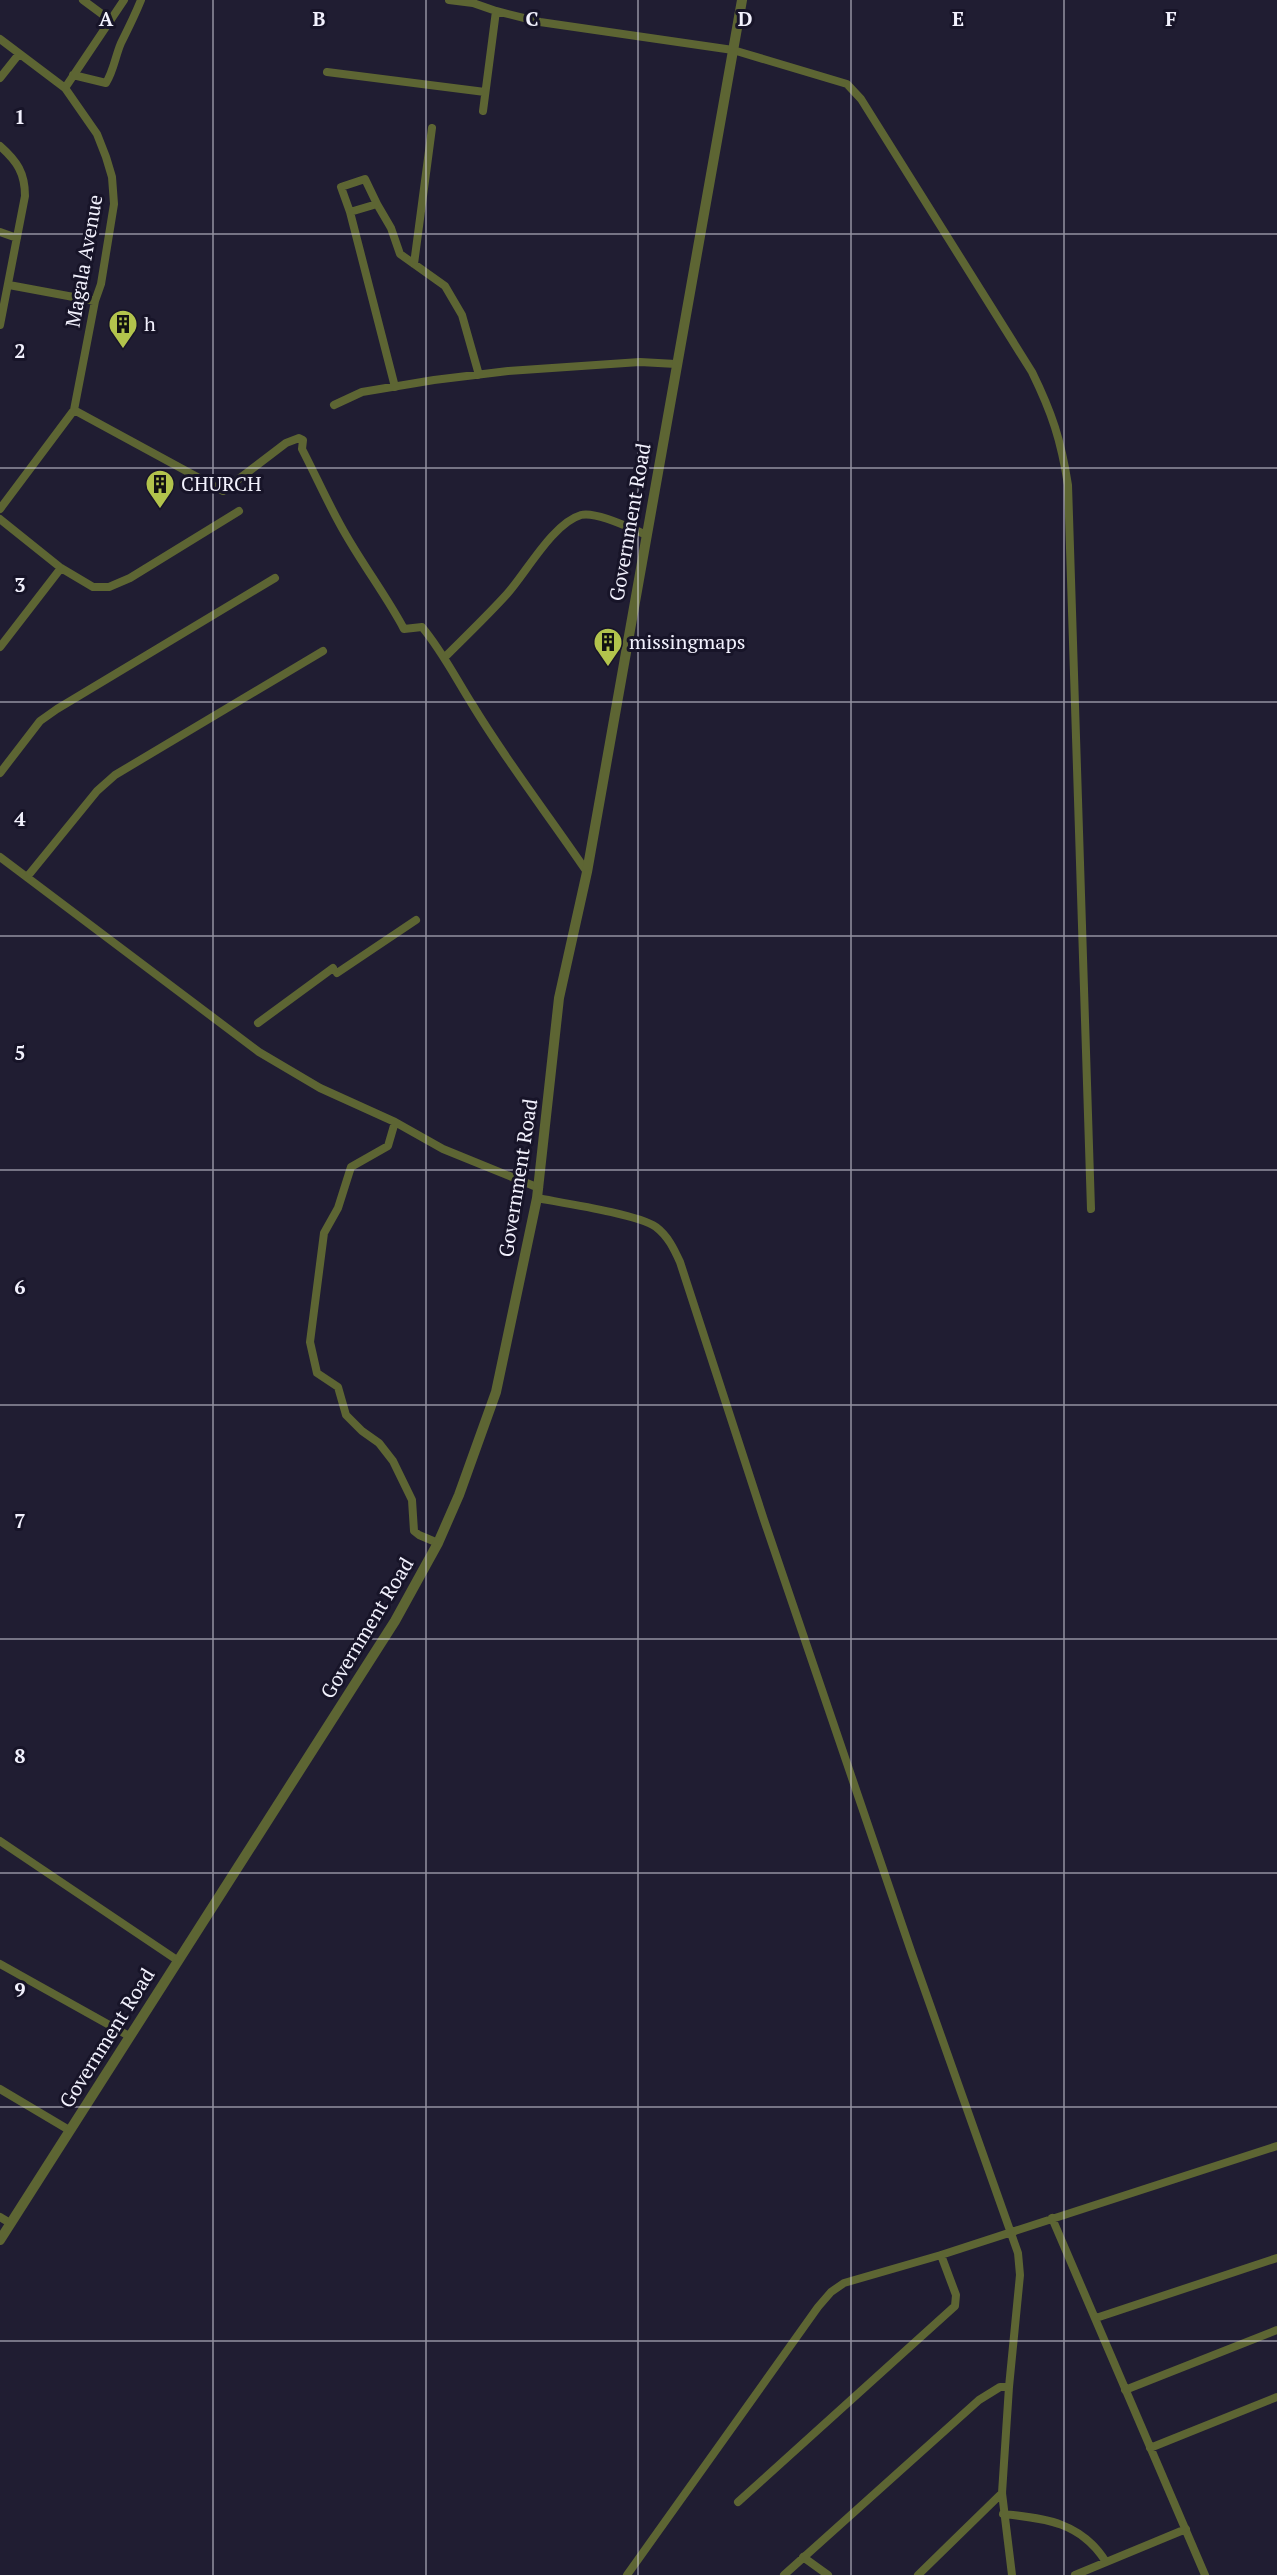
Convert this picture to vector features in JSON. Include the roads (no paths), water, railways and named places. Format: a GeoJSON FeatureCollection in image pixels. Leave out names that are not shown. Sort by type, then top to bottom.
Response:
{"type":"FeatureCollection","features":[{"type":"Feature","properties":{"kind":"street"},"geometry":{"type":"LineString","coordinates":[[83,0],[110,20]]}},
{"type":"Feature","properties":{"kind":"street"},"geometry":{"type":"LineString","coordinates":[[65,88],[124,0]]}},
{"type":"Feature","properties":{"kind":"street"},"geometry":{"type":"LineString","coordinates":[[73,75],[106,83],[113,73],[120,45],[132,25],[141,0]]}},
{"type":"Feature","properties":{"kind":"street"},"geometry":{"type":"LineString","coordinates":[[449,0],[473,3],[496,12],[540,22],[732,50],[772,64],[830,77],[847,84],[861,99],[1032,372],[1049,406],[1061,441],[1068,485],[1091,1209]]}},
{"type":"Feature","properties":{"kind":"street","name":"Government Road"},"geometry":{"type":"LineString","coordinates":[[0,2240],[5,2220],[69,2130],[395,1621],[438,1543],[459,1495],[496,1392],[538,1193],[559,998],[587,872],[742,0]]}},
{"type":"Feature","properties":{"kind":"street"},"geometry":{"type":"LineString","coordinates":[[483,111],[496,12]]}},
{"type":"Feature","properties":{"kind":"street","name":"Magala Avenue"},"geometry":{"type":"LineString","coordinates":[[0,39],[65,88],[97,134],[112,177],[114,204],[101,284],[95,300],[74,410],[0,509]]}},
{"type":"Feature","properties":{"kind":"street"},"geometry":{"type":"LineString","coordinates":[[0,78],[19,54]]}},
{"type":"Feature","properties":{"kind":"street"},"geometry":{"type":"LineString","coordinates":[[327,72],[485,92]]}},
{"type":"Feature","properties":{"kind":"street"},"geometry":{"type":"LineString","coordinates":[[414,264],[432,128]]}},
{"type":"Feature","properties":{"kind":"street"},"geometry":{"type":"LineString","coordinates":[[0,146],[19,165],[25,180],[25,196],[9,285],[0,319]]}},
{"type":"Feature","properties":{"kind":"street"},"geometry":{"type":"LineString","coordinates":[[395,387],[350,212],[341,187],[365,179],[391,228],[400,254],[445,286],[462,315],[479,375]]}},
{"type":"Feature","properties":{"kind":"street"},"geometry":{"type":"LineString","coordinates":[[350,212],[377,204]]}},
{"type":"Feature","properties":{"kind":"street"},"geometry":{"type":"LineString","coordinates":[[0,232],[17,238]]}},
{"type":"Feature","properties":{"kind":"street"},"geometry":{"type":"LineString","coordinates":[[9,285],[95,300]]}},
{"type":"Feature","properties":{"kind":"street"},"geometry":{"type":"LineString","coordinates":[[334,405],[362,392],[479,375],[640,362],[676,364]]}},
{"type":"Feature","properties":{"kind":"street"},"geometry":{"type":"LineString","coordinates":[[74,410],[223,491],[286,443],[299,438],[303,440],[302,449],[345,534],[390,602],[404,629],[422,627],[446,657],[472,704],[587,872]]}},
{"type":"Feature","properties":{"kind":"street"},"geometry":{"type":"LineString","coordinates":[[0,519],[61,568],[93,587],[109,587],[120,584],[239,511]]}},
{"type":"Feature","properties":{"kind":"street"},"geometry":{"type":"LineString","coordinates":[[446,657],[509,592],[547,542],[571,519],[584,514],[595,515],[647,535]]}},
{"type":"Feature","properties":{"kind":"street"},"geometry":{"type":"LineString","coordinates":[[0,647],[61,568]]}},
{"type":"Feature","properties":{"kind":"street"},"geometry":{"type":"LineString","coordinates":[[0,773],[40,721],[275,578]]}},
{"type":"Feature","properties":{"kind":"street"},"geometry":{"type":"LineString","coordinates":[[27,877],[98,791],[115,775],[323,651]]}},
{"type":"Feature","properties":{"kind":"street"},"geometry":{"type":"LineString","coordinates":[[0,857],[259,1052],[320,1088],[395,1122],[443,1149],[538,1193],[635,1219],[655,1227],[670,1242],[680,1262],[764,1520],[1018,2253],[1020,2275],[1002,2493],[1012,2575]]}},
{"type":"Feature","properties":{"kind":"street"},"geometry":{"type":"LineString","coordinates":[[258,1023],[416,920]]}},
{"type":"Feature","properties":{"kind":"street"},"geometry":{"type":"LineString","coordinates":[[395,1122],[388,1146],[351,1167],[347,1173],[338,1208],[324,1233],[310,1349],[317,1373],[338,1387],[346,1415],[362,1431],[379,1443],[393,1461],[412,1500],[414,1531],[438,1543]]}},
{"type":"Feature","properties":{"kind":"street"},"geometry":{"type":"LineString","coordinates":[[0,1841],[177,1960]]}},
{"type":"Feature","properties":{"kind":"street"},"geometry":{"type":"LineString","coordinates":[[0,1964],[129,2036]]}},
{"type":"Feature","properties":{"kind":"street"},"geometry":{"type":"LineString","coordinates":[[0,2089],[69,2130]]}},
{"type":"Feature","properties":{"kind":"street"},"geometry":{"type":"LineString","coordinates":[[627,2575],[811,2316],[831,2292],[843,2283],[941,2255],[1277,2146]]}},
{"type":"Feature","properties":{"kind":"street"},"geometry":{"type":"LineString","coordinates":[[1052,2218],[1205,2575]]}},
{"type":"Feature","properties":{"kind":"street"},"geometry":{"type":"LineString","coordinates":[[738,2502],[955,2306],[956,2295],[941,2255]]}},
{"type":"Feature","properties":{"kind":"street"},"geometry":{"type":"LineString","coordinates":[[1096,2318],[1277,2258]]}},
{"type":"Feature","properties":{"kind":"street"},"geometry":{"type":"LineString","coordinates":[[1125,2390],[1277,2330]]}},
{"type":"Feature","properties":{"kind":"street"},"geometry":{"type":"LineString","coordinates":[[784,2575],[979,2400],[1000,2387],[1009,2387]]}},
{"type":"Feature","properties":{"kind":"street"},"geometry":{"type":"LineString","coordinates":[[1150,2448],[1277,2397]]}},
{"type":"Feature","properties":{"kind":"street"},"geometry":{"type":"LineString","coordinates":[[918,2575],[1002,2493]]}},
{"type":"Feature","properties":{"kind":"street"},"geometry":{"type":"LineString","coordinates":[[1003,2514],[1050,2521],[1081,2533],[1097,2547],[1106,2562]]}},
{"type":"Feature","properties":{"kind":"street"},"geometry":{"type":"LineString","coordinates":[[1075,2575],[1186,2529]]}},
{"type":"Feature","properties":{"kind":"street"},"geometry":{"type":"LineString","coordinates":[[803,2557],[828,2575]]}},
{"type":"Feature","properties":{"kind":"place","name":"h"},"geometry":{"type":"Point","coordinates":[123,350]}},
{"type":"Feature","properties":{"kind":"place","name":"CHURCH"},"geometry":{"type":"Point","coordinates":[160,510]}},
{"type":"Feature","properties":{"kind":"place","name":"missingmaps"},"geometry":{"type":"Point","coordinates":[608,668]}}]}
